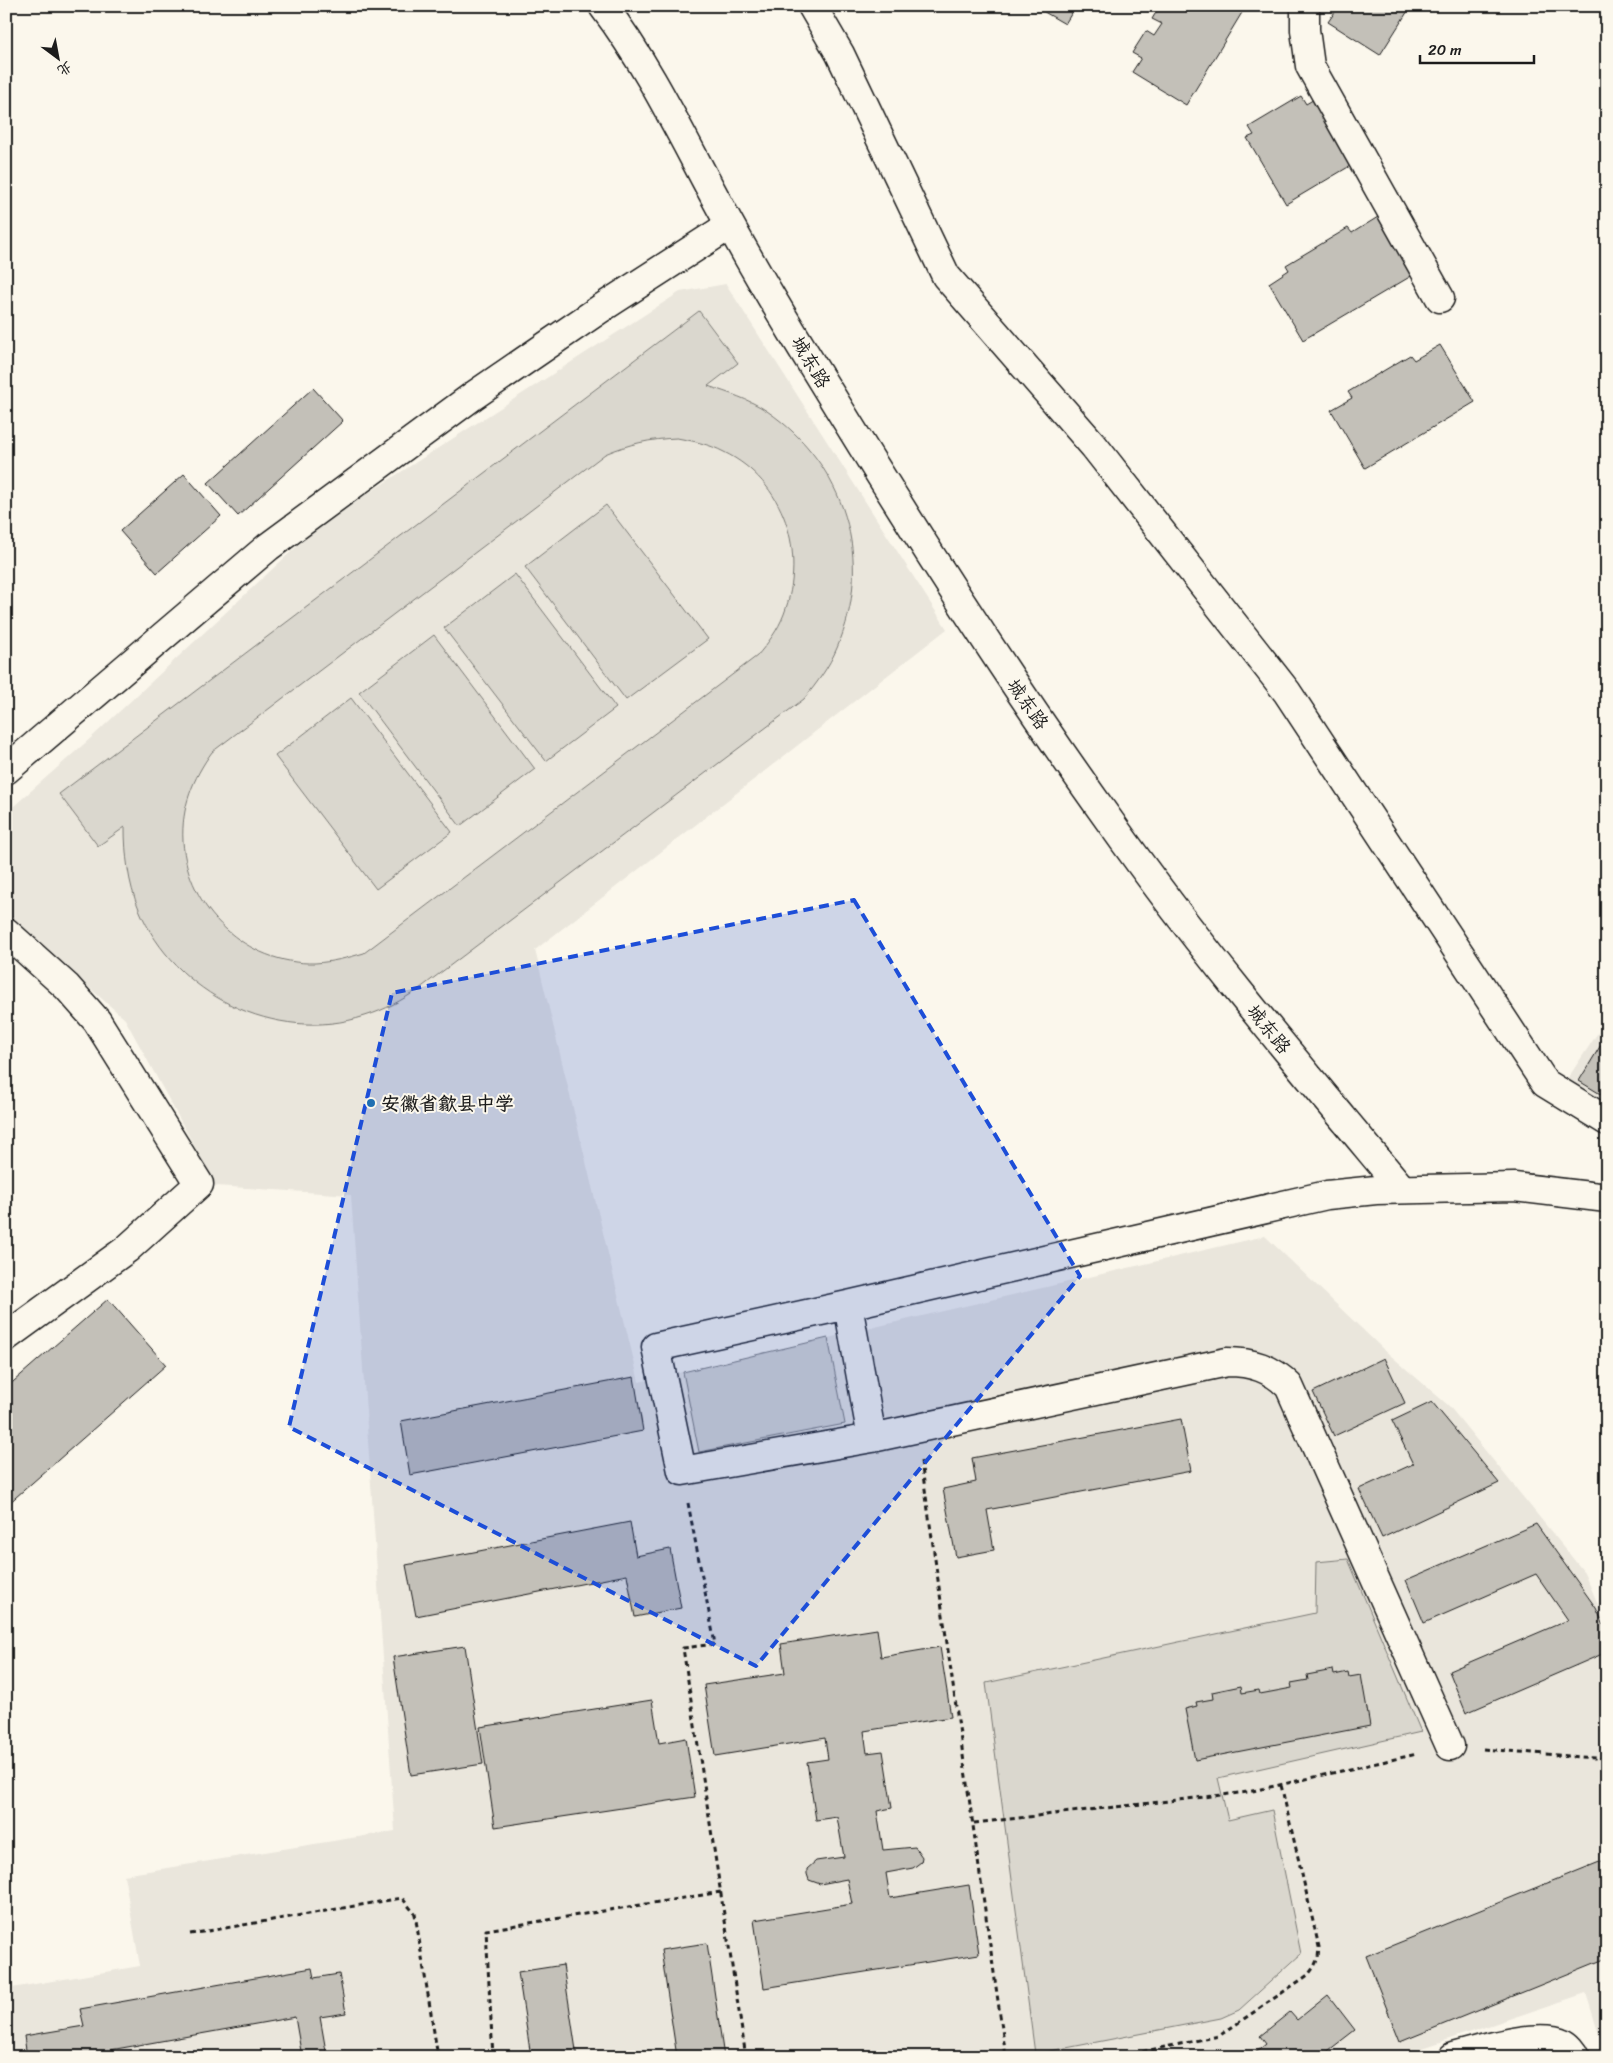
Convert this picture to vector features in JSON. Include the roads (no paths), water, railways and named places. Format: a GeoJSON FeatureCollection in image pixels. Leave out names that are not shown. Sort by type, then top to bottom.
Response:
{"type":"FeatureCollection","features":[{"type":"Feature","properties":{"kind":"street","name":"城东路"},"geometry":{"type":"LineString","coordinates":[[603,6],[625,35],[649,73],[730,225],[823,383],[996,658],[1112,826],[1200,942],[1290,1056],[1402,1189]]}},
{"type":"Feature","properties":{"kind":"street"},"geometry":{"type":"LineString","coordinates":[[812,6],[840,54],[946,276],[1094,446],[1286,692],[1545,1083],[1607,1121]]}},
{"type":"Feature","properties":{"kind":"street"},"geometry":{"type":"LineString","coordinates":[[1305,6],[1305,30],[1310,66],[1440,298]]}},
{"type":"Feature","properties":{"kind":"street"},"geometry":{"type":"LineString","coordinates":[[6,770],[268,546],[473,396],[600,309],[730,225]]}},
{"type":"Feature","properties":{"kind":"street"},"geometry":{"type":"LineString","coordinates":[[6,932],[67,987],[98,1021],[199,1184],[127,1249],[6,1337]]}},
{"type":"Feature","properties":{"kind":"street"},"geometry":{"type":"LineString","coordinates":[[1450,1746],[1289,1386],[1280,1376],[1268,1369],[1255,1364],[1227,1362],[872,1438],[682,1471],[656,1347],[1327,1195],[1402,1189],[1514,1187],[1607,1198]]}},
{"type":"Feature","properties":{"kind":"street"},"geometry":{"type":"LineString","coordinates":[[848,1305],[872,1438]]}},
{"type":"Feature","properties":{"kind":"street"},"geometry":{"type":"LineString","coordinates":[[1453,2057],[1518,2041],[1548,2040],[1563,2043],[1576,2057]]}},
{"type":"Feature","properties":{"kind":"place","name":"安徽省歙县中学"},"geometry":{"type":"Point","coordinates":[371,1103]}}]}
